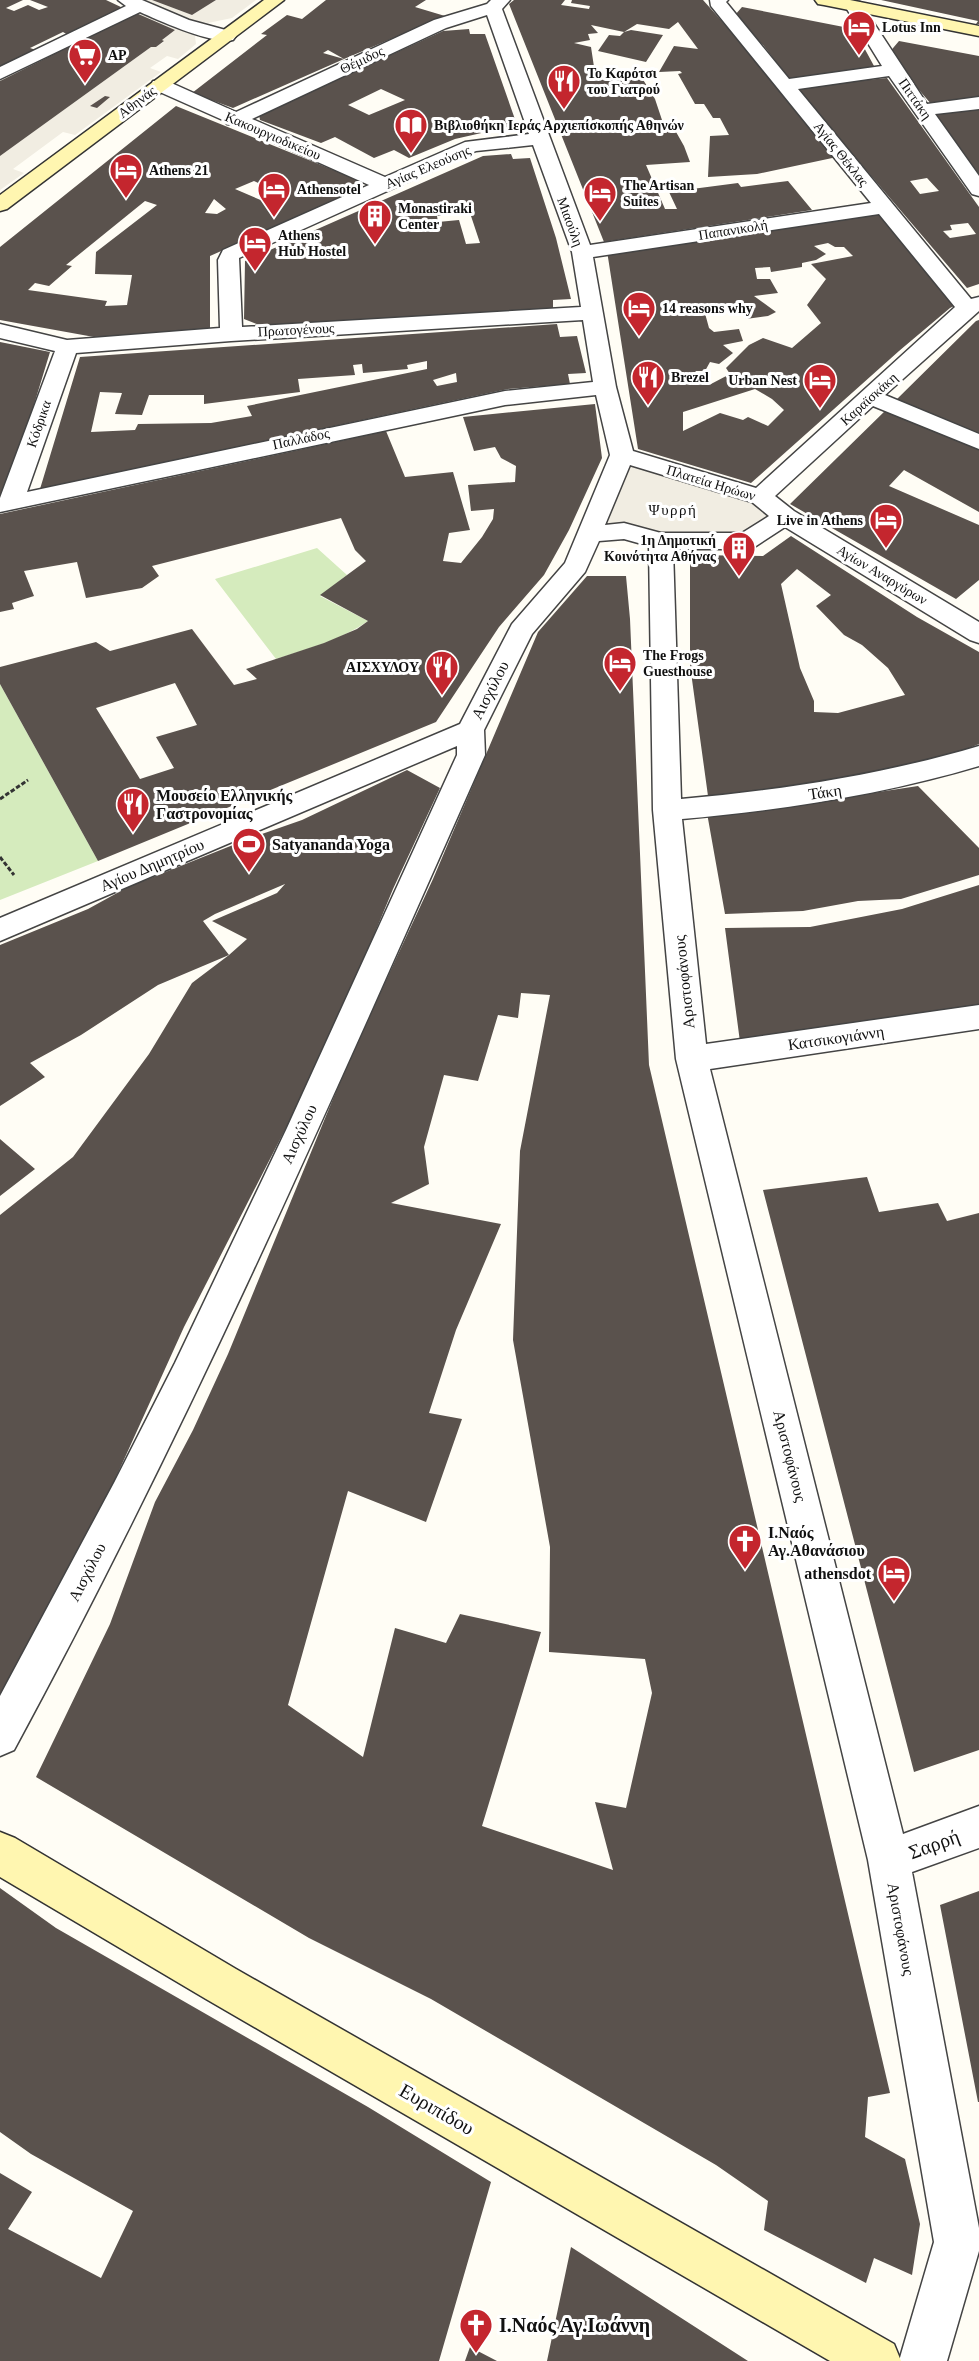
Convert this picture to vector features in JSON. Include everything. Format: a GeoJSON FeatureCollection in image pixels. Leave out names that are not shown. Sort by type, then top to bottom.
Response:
{"type":"FeatureCollection","features":[{"type":"Feature","properties":{"kind":"street","name":"Αθηνάς"},"geometry":{"type":"LineString","coordinates":[[0,205],[275,0]]}},
{"type":"Feature","properties":{"kind":"street","name":"Αγίας Θέκλας"},"geometry":{"type":"LineString","coordinates":[[719,0],[717,2],[884,207],[973,306]]}},
{"type":"Feature","properties":{"kind":"street"},"geometry":{"type":"LineString","coordinates":[[824,0],[979,31]]}},
{"type":"Feature","properties":{"kind":"street"},"geometry":{"type":"LineString","coordinates":[[0,74],[133,3],[183,24],[227,36]]}},
{"type":"Feature","properties":{"kind":"street","name":"Θέμιδος"},"geometry":{"type":"LineString","coordinates":[[234,120],[440,24],[497,4]]}},
{"type":"Feature","properties":{"kind":"street","name":"Μιαούλη"},"geometry":{"type":"LineString","coordinates":[[497,4],[539,139],[582,252],[605,387],[622,455]]}},
{"type":"Feature","properties":{"kind":"street","name":"Πιττάκη"},"geometry":{"type":"LineString","coordinates":[[854,6],[894,70],[979,190]]}},
{"type":"Feature","properties":{"kind":"street"},"geometry":{"type":"LineString","coordinates":[[785,85],[894,70]]}},
{"type":"Feature","properties":{"kind":"street","name":"Κακουργιοδικείου"},"geometry":{"type":"LineString","coordinates":[[160,86],[386,185]]}},
{"type":"Feature","properties":{"kind":"street"},"geometry":{"type":"LineString","coordinates":[[923,110],[979,103]]}},
{"type":"Feature","properties":{"kind":"street","name":"Αγίας Ελεούσης"},"geometry":{"type":"LineString","coordinates":[[231,334],[228,260],[230,254],[472,146],[539,139]]}},
{"type":"Feature","properties":{"kind":"street","name":"Παπανικολή"},"geometry":{"type":"LineString","coordinates":[[582,252],[884,207]]}},
{"type":"Feature","properties":{"kind":"street","name":"Καραϊσκάκη"},"geometry":{"type":"LineString","coordinates":[[760,497],[973,306]]}},
{"type":"Feature","properties":{"kind":"street","name":"Πρωτογένους"},"geometry":{"type":"LineString","coordinates":[[0,331],[67,347],[231,334],[594,313]]}},
{"type":"Feature","properties":{"kind":"street","name":"Κόδρικα"},"geometry":{"type":"LineString","coordinates":[[6,503],[67,347]]}},
{"type":"Feature","properties":{"kind":"street","name":"Παλλάδος"},"geometry":{"type":"LineString","coordinates":[[6,503],[505,398],[605,387]]}},
{"type":"Feature","properties":{"kind":"street"},"geometry":{"type":"LineString","coordinates":[[871,397],[979,442]]}},
{"type":"Feature","properties":{"kind":"street"},"geometry":{"type":"LineString","coordinates":[[622,455],[590,534],[624,531],[661,541],[747,541],[785,516]]}},
{"type":"Feature","properties":{"kind":"street","name":"Πλατεία Ηρώων"},"geometry":{"type":"LineString","coordinates":[[622,455],[760,497],[785,516]]}},
{"type":"Feature","properties":{"kind":"street","name":"Αγίων Αναργύρων"},"geometry":{"type":"LineString","coordinates":[[785,516],[979,634]]}},
{"type":"Feature","properties":{"kind":"street","name":"Αισχύλου"},"geometry":{"type":"LineString","coordinates":[[0,1736],[35,1674],[199,1352],[471,755],[470,730],[521,630],[576,566],[590,534]]}},
{"type":"Feature","properties":{"kind":"street","name":"Αριστοφάνους"},"geometry":{"type":"LineString","coordinates":[[661,541],[667,810],[692,1059],[889,1860],[958,2242],[923,2361]]}},
{"type":"Feature","properties":{"kind":"street","name":"Αγίου Δημητρίου"},"geometry":{"type":"LineString","coordinates":[[0,930],[470,730]]}},
{"type":"Feature","properties":{"kind":"street","name":"Τάκη"},"geometry":{"type":"LineString","coordinates":[[667,810],[749,803],[854,788],[931,772],[979,756]]}},
{"type":"Feature","properties":{"kind":"street","name":"Κατσικογιάννη"},"geometry":{"type":"LineString","coordinates":[[692,1059],[979,1017]]}},
{"type":"Feature","properties":{"kind":"street","name":"Σαρρή"},"geometry":{"type":"LineString","coordinates":[[889,1860],[979,1827]]}},
{"type":"Feature","properties":{"kind":"street","name":"Ευριπίδου"},"geometry":{"type":"LineString","coordinates":[[0,1853],[231,1990],[877,2361]]}},
{"type":"Feature","properties":{"kind":"path"},"geometry":{"type":"LineString","coordinates":[[0,799],[28,780]]}},
{"type":"Feature","properties":{"kind":"green space"},"geometry":{"type":"Polygon","coordinates":[[[317,548],[347,575],[320,596],[368,621],[335,639],[276,659],[215,579],[317,548]]]}},
{"type":"Feature","properties":{"kind":"green space"},"geometry":{"type":"Polygon","coordinates":[[[0,684],[98,861],[0,900],[0,684]]]}},
{"type":"Feature","properties":{"kind":"shaded area"},"geometry":{"type":"Polygon","coordinates":[[[138,0],[152,0],[192,15],[216,0],[256,0],[232,18],[208,23],[191,21],[138,0]]]}},
{"type":"Feature","properties":{"kind":"shaded area"},"geometry":{"type":"Polygon","coordinates":[[[137,10],[190,33],[195,36],[196,44],[178,59],[167,56],[150,68],[161,72],[75,135],[63,132],[13,169],[24,173],[0,190],[0,156],[151,47],[164,42],[162,40],[175,30],[136,13],[0,81],[0,77],[137,10]]]}},
{"type":"Feature","properties":{"kind":"shaded area"},"geometry":{"type":"Polygon","coordinates":[[[622,455],[760,497],[785,516],[747,541],[590,534],[622,455]]]}},
{"type":"Feature","properties":{"kind":"building"},"geometry":{"type":"Polygon","coordinates":[[[0,0],[23,0],[6,8],[14,11],[28,5],[39,10],[48,7],[30,0],[106,0],[123,8],[68,35],[63,32],[30,48],[36,50],[0,68],[0,0]]]}},
{"type":"Feature","properties":{"kind":"building"},"geometry":{"type":"Polygon","coordinates":[[[152,0],[216,0],[192,15],[152,0]]]}},
{"type":"Feature","properties":{"kind":"building"},"geometry":{"type":"Polygon","coordinates":[[[326,0],[426,0],[415,7],[445,16],[233,108],[192,93],[267,35],[261,34],[287,15],[302,19],[326,0]],[[328,50],[323,53],[344,59],[328,50]]]}},
{"type":"Feature","properties":{"kind":"building"},"geometry":{"type":"Polygon","coordinates":[[[514,0],[565,0],[561,5],[589,9],[590,6],[571,3],[572,0],[703,0],[762,66],[837,157],[757,174],[708,177],[710,136],[729,135],[720,118],[713,118],[704,104],[695,104],[678,74],[682,73],[680,71],[659,72],[674,46],[698,49],[678,22],[669,29],[637,24],[624,32],[591,25],[598,33],[588,34],[590,40],[574,43],[591,47],[596,80],[642,78],[655,99],[663,123],[671,123],[684,146],[690,162],[646,165],[665,209],[677,209],[669,192],[738,183],[741,187],[788,181],[812,210],[604,242],[509,4],[514,0]]]}},
{"type":"Feature","properties":{"kind":"building"},"geometry":{"type":"Polygon","coordinates":[[[881,0],[979,0],[979,24],[976,24],[978,21],[881,0]]]}},
{"type":"Feature","properties":{"kind":"building"},"geometry":{"type":"Polygon","coordinates":[[[742,7],[854,29],[874,66],[858,71],[790,80],[763,45],[735,15],[742,7]]]}},
{"type":"Feature","properties":{"kind":"building"},"geometry":{"type":"Polygon","coordinates":[[[136,13],[175,30],[156,47],[151,47],[0,156],[0,81],[136,13]]]}},
{"type":"Feature","properties":{"kind":"building"},"geometry":{"type":"Polygon","coordinates":[[[469,29],[470,34],[485,34],[517,125],[455,139],[409,158],[394,150],[374,158],[335,137],[321,143],[260,120],[259,115],[443,31],[469,29]],[[381,89],[348,105],[369,115],[405,100],[381,89]]]}},
{"type":"Feature","properties":{"kind":"building"},"geometry":{"type":"Polygon","coordinates":[[[631,30],[663,35],[646,62],[598,51],[609,35],[620,36],[631,30]]]}},
{"type":"Feature","properties":{"kind":"building"},"geometry":{"type":"Polygon","coordinates":[[[899,41],[979,56],[979,99],[932,105],[888,54],[899,41]]]}},
{"type":"Feature","properties":{"kind":"building"},"geometry":{"type":"Polygon","coordinates":[[[887,78],[979,207],[979,284],[967,288],[795,87],[887,78]],[[927,178],[910,181],[920,194],[939,191],[927,178]],[[968,223],[950,225],[952,230],[943,231],[950,238],[976,234],[968,223]]]}},
{"type":"Feature","properties":{"kind":"building"},"geometry":{"type":"Polygon","coordinates":[[[105,96],[110,97],[97,108],[90,106],[105,96]]]}},
{"type":"Feature","properties":{"kind":"building"},"geometry":{"type":"Polygon","coordinates":[[[979,105],[979,180],[929,112],[979,105]]]}},
{"type":"Feature","properties":{"kind":"building"},"geometry":{"type":"Polygon","coordinates":[[[176,106],[363,182],[360,189],[210,256],[210,330],[94,337],[0,320],[0,247],[176,106]],[[254,181],[235,189],[270,204],[286,196],[254,181]],[[214,199],[205,213],[217,214],[226,209],[214,199]],[[145,201],[66,265],[72,266],[49,286],[35,283],[28,290],[107,301],[105,306],[127,305],[132,275],[95,274],[96,252],[157,205],[145,201]]]}},
{"type":"Feature","properties":{"kind":"building"},"geometry":{"type":"Polygon","coordinates":[[[511,154],[513,159],[530,158],[556,238],[571,299],[553,300],[553,308],[262,326],[244,319],[245,261],[483,156],[511,154]],[[470,213],[437,216],[438,222],[459,220],[466,244],[480,243],[470,213]]]}},
{"type":"Feature","properties":{"kind":"building"},"geometry":{"type":"Polygon","coordinates":[[[877,210],[958,304],[950,308],[899,351],[751,483],[638,449],[607,251],[877,210]],[[828,243],[814,246],[826,254],[816,260],[802,263],[802,267],[771,272],[770,267],[755,268],[757,279],[770,279],[778,293],[754,296],[776,312],[768,316],[746,319],[743,308],[715,311],[711,305],[703,306],[709,328],[714,332],[739,329],[743,341],[723,345],[733,353],[719,364],[710,362],[705,371],[695,371],[711,384],[730,374],[726,368],[749,345],[763,338],[792,348],[821,323],[807,305],[826,279],[811,264],[853,256],[844,247],[835,247],[828,243]],[[755,389],[683,412],[683,431],[720,413],[743,420],[748,417],[768,426],[784,410],[772,399],[755,389]]]}},
{"type":"Feature","properties":{"kind":"building"},"geometry":{"type":"Polygon","coordinates":[[[979,320],[979,435],[894,402],[976,321],[979,320]]]}},
{"type":"Feature","properties":{"kind":"building"},"geometry":{"type":"Polygon","coordinates":[[[557,324],[560,337],[577,336],[586,373],[568,374],[570,384],[508,389],[40,489],[80,357],[557,324]],[[427,361],[407,365],[408,369],[363,373],[362,364],[353,365],[355,375],[298,379],[300,392],[204,404],[204,395],[149,395],[142,415],[115,414],[122,393],[100,392],[91,432],[135,430],[138,424],[211,423],[252,416],[247,406],[427,369],[427,361]],[[456,373],[433,380],[437,386],[457,382],[456,373]]]}},
{"type":"Feature","properties":{"kind":"building"},"geometry":{"type":"Polygon","coordinates":[[[0,342],[50,352],[5,500],[0,501],[0,342]]]}},
{"type":"Feature","properties":{"kind":"building"},"geometry":{"type":"Polygon","coordinates":[[[595,404],[602,458],[569,530],[544,575],[499,627],[436,722],[98,861],[0,684],[0,667],[96,642],[110,651],[192,629],[234,685],[257,679],[246,669],[324,643],[357,629],[368,621],[320,595],[366,561],[355,550],[341,518],[152,566],[159,576],[142,588],[86,598],[77,562],[24,571],[34,596],[12,603],[14,609],[0,612],[0,514],[386,431],[405,477],[453,472],[470,530],[449,533],[443,561],[461,563],[493,519],[494,509],[471,511],[468,485],[515,482],[516,466],[501,458],[495,447],[474,451],[463,417],[595,404]],[[175,683],[96,708],[140,779],[174,768],[156,737],[197,725],[175,683]]]}},
{"type":"Feature","properties":{"kind":"building"},"geometry":{"type":"Polygon","coordinates":[[[888,408],[979,445],[979,512],[904,470],[889,486],[979,525],[979,580],[956,599],[790,504],[888,408]]]}},
{"type":"Feature","properties":{"kind":"building"},"geometry":{"type":"Polygon","coordinates":[[[791,536],[917,617],[979,652],[979,744],[928,765],[863,778],[708,796],[690,665],[690,555],[763,556],[791,536]],[[797,569],[781,584],[800,668],[814,701],[814,712],[838,713],[905,695],[888,668],[862,645],[844,635],[816,606],[831,595],[797,569]]]}},
{"type":"Feature","properties":{"kind":"building"},"geometry":{"type":"Polygon","coordinates":[[[587,576],[626,576],[630,619],[649,1065],[890,2093],[868,2097],[865,2137],[905,2159],[920,2224],[912,2275],[874,2258],[866,2283],[764,2230],[768,2201],[716,2165],[431,1999],[309,1938],[36,1777],[110,1624],[155,1502],[193,1430],[228,1354],[349,1060],[433,879],[538,632],[587,576]],[[521,993],[518,1018],[498,1015],[478,1081],[444,1075],[424,1147],[429,1184],[391,1203],[501,1224],[456,1330],[429,1413],[462,1419],[426,1522],[348,1491],[288,1705],[363,1757],[395,1628],[446,1643],[460,1614],[541,1632],[482,1826],[613,1870],[595,1802],[626,1808],[652,1693],[645,1659],[549,1652],[550,1547],[513,1340],[520,1151],[550,995],[521,993]]]}},
{"type":"Feature","properties":{"kind":"building"},"geometry":{"type":"Polygon","coordinates":[[[407,770],[440,788],[393,889],[350,993],[291,1118],[184,1327],[45,1634],[0,1709],[0,1215],[73,1157],[149,1054],[192,983],[229,955],[158,985],[81,1035],[30,1063],[45,1077],[0,1106],[0,945],[88,909],[128,887],[302,820],[407,770]],[[285,884],[215,914],[203,921],[229,955],[247,939],[212,921],[277,893],[285,884]]]}},
{"type":"Feature","properties":{"kind":"building"},"geometry":{"type":"Polygon","coordinates":[[[918,786],[979,848],[979,875],[901,899],[858,901],[803,911],[725,914],[707,813],[761,810],[918,786]]]}},
{"type":"Feature","properties":{"kind":"building"},"geometry":{"type":"Polygon","coordinates":[[[979,885],[979,1005],[740,1042],[725,928],[810,927],[902,909],[979,885]]]}},
{"type":"Feature","properties":{"kind":"building"},"geometry":{"type":"Polygon","coordinates":[[[0,1139],[35,1169],[0,1196],[0,1139]]]}},
{"type":"Feature","properties":{"kind":"building"},"geometry":{"type":"Polygon","coordinates":[[[867,1177],[879,1212],[938,1203],[947,1221],[979,1213],[979,1750],[914,1772],[763,1190],[867,1177]]]}},
{"type":"Feature","properties":{"kind":"building"},"geometry":{"type":"Polygon","coordinates":[[[0,1888],[56,1928],[368,2107],[491,2182],[439,2361],[0,2361],[0,2173],[32,2192],[8,2229],[101,2278],[133,2211],[31,2154],[0,2132],[0,1888]]]}},
{"type":"Feature","properties":{"kind":"building"},"geometry":{"type":"Polygon","coordinates":[[[979,1891],[979,2102],[978,2102],[940,1905],[979,1891]]]}},
{"type":"Feature","properties":{"kind":"building"},"geometry":{"type":"Polygon","coordinates":[[[571,2247],[748,2361],[547,2361],[571,2247]]]}},
{"type":"Feature","properties":{"kind":"building","name":"Ι.Ναός Αγ.Ιωάννη"},"geometry":{"type":"Polygon","coordinates":[[[470,2347],[497,2361],[465,2361],[470,2347]]]}},
{"type":"Feature","properties":{"kind":"place","name":"Lotus Inn"},"geometry":{"type":"Point","coordinates":[859,56]}},
{"type":"Feature","properties":{"kind":"place","name":"AP"},"geometry":{"type":"Point","coordinates":[85,84]}},
{"type":"Feature","properties":{"kind":"place","name":"Το Καρότσι του Γιατρού"},"geometry":{"type":"Point","coordinates":[564,110]}},
{"type":"Feature","properties":{"kind":"place","name":"Βιβλιοθήκη Ιεράς Αρχιεπίσκοπής Αθηνών"},"geometry":{"type":"Point","coordinates":[411,154]}},
{"type":"Feature","properties":{"kind":"place","name":"Athens 21"},"geometry":{"type":"Point","coordinates":[126,199]}},
{"type":"Feature","properties":{"kind":"place","name":"Athensotel"},"geometry":{"type":"Point","coordinates":[274,218]}},
{"type":"Feature","properties":{"kind":"place","name":"The Artisan Suites"},"geometry":{"type":"Point","coordinates":[600,222]}},
{"type":"Feature","properties":{"kind":"place","name":"Monastiraki Center"},"geometry":{"type":"Point","coordinates":[375,245]}},
{"type":"Feature","properties":{"kind":"place","name":"Athens Hub Hostel"},"geometry":{"type":"Point","coordinates":[255,272]}},
{"type":"Feature","properties":{"kind":"place","name":"14 reasons why"},"geometry":{"type":"Point","coordinates":[639,337]}},
{"type":"Feature","properties":{"kind":"place","name":"Brezel"},"geometry":{"type":"Point","coordinates":[648,406]}},
{"type":"Feature","properties":{"kind":"place","name":"Urban Nest"},"geometry":{"type":"Point","coordinates":[820,409]}},
{"type":"Feature","properties":{"kind":"place","name":"Live in Athens"},"geometry":{"type":"Point","coordinates":[886,549]}},
{"type":"Feature","properties":{"kind":"place","name":"1η Δημοτική Κοινότητα Αθήνας"},"geometry":{"type":"Point","coordinates":[739,577]}},
{"type":"Feature","properties":{"kind":"place","name":"The Frogs Guesthouse"},"geometry":{"type":"Point","coordinates":[620,692]}},
{"type":"Feature","properties":{"kind":"place","name":"ΑΙΣΧΥΛΟΥ"},"geometry":{"type":"Point","coordinates":[442,696]}},
{"type":"Feature","properties":{"kind":"place","name":"Μουσείο Ελληνικής Γαστρονομίας"},"geometry":{"type":"Point","coordinates":[133,833]}},
{"type":"Feature","properties":{"kind":"place","name":"Satyananda Yoga"},"geometry":{"type":"Point","coordinates":[249,873]}},
{"type":"Feature","properties":{"kind":"place","name":"Ι.Ναός Αγ.Αθανάσιου"},"geometry":{"type":"Point","coordinates":[745,1570]}},
{"type":"Feature","properties":{"kind":"place","name":"athensdot"},"geometry":{"type":"Point","coordinates":[894,1602]}},
{"type":"Feature","properties":{"kind":"place","name":"Ι.Ναός Αγ.Ιωάννη"},"geometry":{"type":"Point","coordinates":[476,2354]}},
{"type":"Feature","properties":{"kind":"district","name":"Ψυρρή"},"geometry":{"type":"Point","coordinates":[673,510]}}]}
